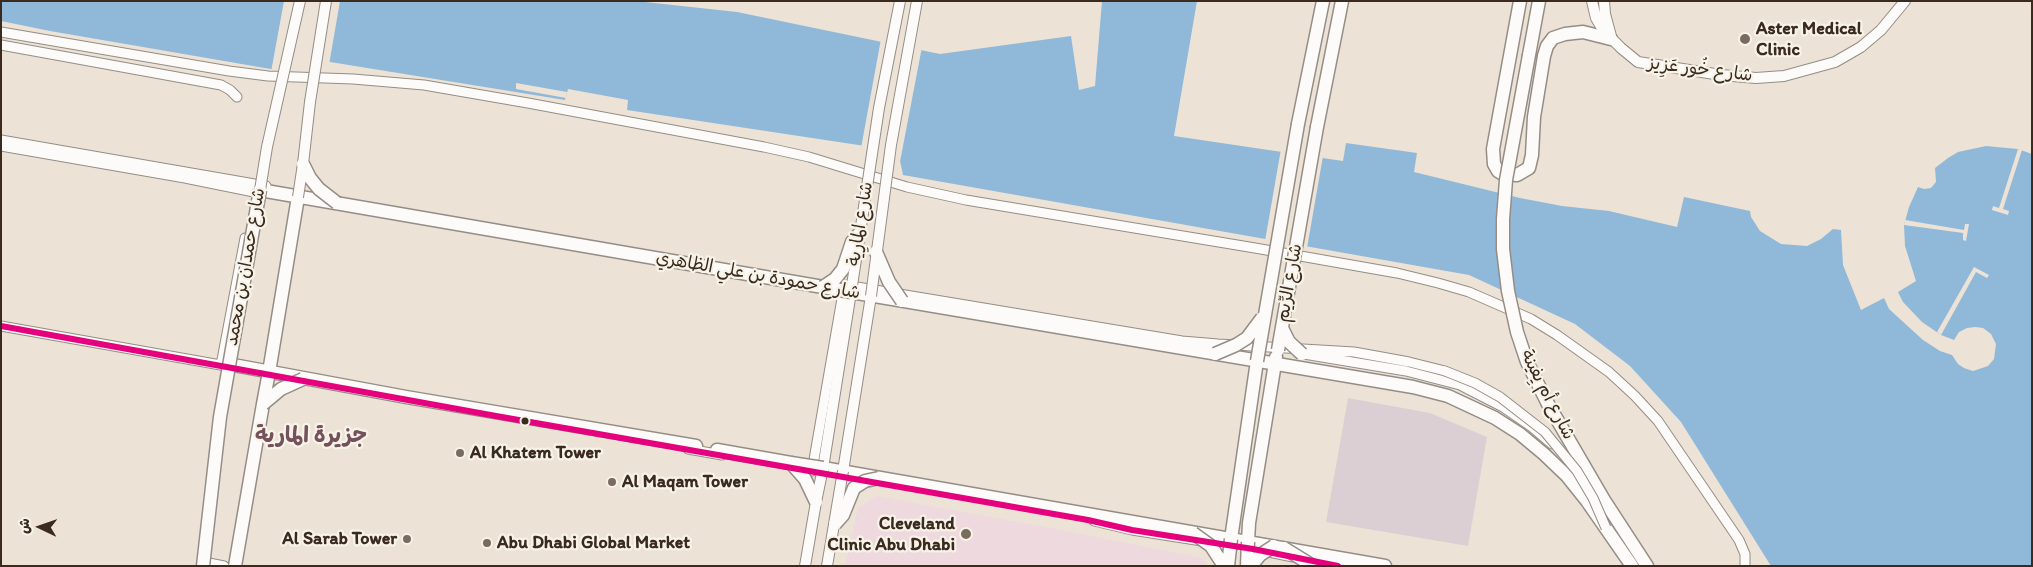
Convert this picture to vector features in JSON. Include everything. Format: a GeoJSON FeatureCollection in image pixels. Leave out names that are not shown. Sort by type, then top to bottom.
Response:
{"type":"FeatureCollection","features":[{"type":"Feature","properties":{"kind":"main road","name":"شارع الرِّيم"},"geometry":{"type":"LineString","coordinates":[[1228,566],[1257,361],[1298,124],[1323,1]]}},
{"type":"Feature","properties":{"kind":"main road","name":"شارع الرِّيم"},"geometry":{"type":"LineString","coordinates":[[1249,566],[1249,523],[1275,363],[1317,127],[1342,1]]}},
{"type":"Feature","properties":{"kind":"main road"},"geometry":{"type":"LineString","coordinates":[[1520,1],[1512,56],[1493,149],[1494,164],[1498,171],[1503,174],[1517,175],[1529,168],[1532,155],[1533,124],[1544,56],[1547,46],[1553,38],[1565,34],[1583,32],[1611,39]]}},
{"type":"Feature","properties":{"kind":"main road","name":"شارع أم يِفينة"},"geometry":{"type":"LineString","coordinates":[[1540,4],[1506,180],[1504,265],[1513,317],[1522,347],[1540,391],[1604,500],[1647,566]]}},
{"type":"Feature","properties":{"kind":"main road"},"geometry":{"type":"LineString","coordinates":[[303,164],[319,189],[337,203]]}},
{"type":"Feature","properties":{"kind":"main road","name":"شارع حمودة بن علي الظاهري"},"geometry":{"type":"LineString","coordinates":[[257,189],[823,286],[848,288],[871,296],[1413,386],[1448,396],[1482,411],[1520,434],[1556,464],[1578,488],[1632,566]]}},
{"type":"Feature","properties":{"kind":"main road","name":"شارع حمدان بن محمد"},"geometry":{"type":"LineString","coordinates":[[204,564],[225,365],[257,189]]}},
{"type":"Feature","properties":{"kind":"main road"},"geometry":{"type":"LineString","coordinates":[[235,566],[298,197]]}},
{"type":"Feature","properties":{"kind":"main road"},"geometry":{"type":"LineString","coordinates":[[823,286],[835,279],[843,269],[852,242],[859,234]]}},
{"type":"Feature","properties":{"kind":"main road"},"geometry":{"type":"LineString","coordinates":[[876,252],[888,282],[902,301]]}},
{"type":"Feature","properties":{"kind":"main road"},"geometry":{"type":"LineString","coordinates":[[1215,354],[1247,338],[1257,327],[1266,309]]}},
{"type":"Feature","properties":{"kind":"main road"},"geometry":{"type":"LineString","coordinates":[[1282,328],[1289,342],[1302,354]]}},
{"type":"Feature","properties":{"kind":"main road"},"geometry":{"type":"LineString","coordinates":[[225,365],[696,446]]}},
{"type":"Feature","properties":{"kind":"main road"},"geometry":{"type":"LineString","coordinates":[[263,404],[281,389],[303,379]]}},
{"type":"Feature","properties":{"kind":"main road"},"geometry":{"type":"LineString","coordinates":[[717,450],[1231,539],[1250,545],[1279,547],[1385,566]]}},
{"type":"Feature","properties":{"kind":"main road"},"geometry":{"type":"LineString","coordinates":[[791,462],[805,479],[816,502]]}},
{"type":"Feature","properties":{"kind":"main road"},"geometry":{"type":"LineString","coordinates":[[835,524],[843,515],[854,488],[865,481],[879,478]]}},
{"type":"Feature","properties":{"kind":"main road"},"geometry":{"type":"LineString","coordinates":[[1193,533],[1211,546],[1224,566]]}},
{"type":"Feature","properties":{"kind":"main road"},"geometry":{"type":"LineString","coordinates":[[1249,566],[1260,555],[1279,547]]}},
{"type":"Feature","properties":{"kind":"main road"},"geometry":{"type":"LineString","coordinates":[[1279,547],[1313,566]]}},
{"type":"Feature","properties":{"kind":"street","name":"شارع حمدان بن محمد"},"geometry":{"type":"LineString","coordinates":[[257,189],[300,1]]}},
{"type":"Feature","properties":{"kind":"street"},"geometry":{"type":"LineString","coordinates":[[298,197],[310,102],[326,1]]}},
{"type":"Feature","properties":{"kind":"street","name":"شارع المارِية"},"geometry":{"type":"LineString","coordinates":[[805,566],[816,502],[818,469],[848,288],[859,234],[879,108],[900,1]]}},
{"type":"Feature","properties":{"kind":"street","name":"شارع المارِية"},"geometry":{"type":"LineString","coordinates":[[827,566],[871,296],[891,145],[918,1]]}},
{"type":"Feature","properties":{"kind":"street","name":"شارع خُور عَزِيز"},"geometry":{"type":"LineString","coordinates":[[1592,1],[1599,24],[1611,39],[1638,62],[1721,75],[1756,78],[1784,76],[1835,62],[1852,53],[1882,29],[1905,1]]}},
{"type":"Feature","properties":{"kind":"street"},"geometry":{"type":"LineString","coordinates":[[1604,1],[1604,14],[1611,39]]}},
{"type":"Feature","properties":{"kind":"street"},"geometry":{"type":"LineString","coordinates":[[1,32],[207,68],[268,76],[353,79],[424,85],[664,127],[808,157],[907,187],[966,200],[1397,273],[1469,292],[1531,319],[1557,335],[1608,372],[1635,396],[1658,421],[1739,540],[1745,554],[1745,566]]}},
{"type":"Feature","properties":{"kind":"street"},"geometry":{"type":"LineString","coordinates":[[1,45],[204,82],[226,87],[237,97]]}},
{"type":"Feature","properties":{"kind":"street"},"geometry":{"type":"LineString","coordinates":[[204,82],[207,68]]}},
{"type":"Feature","properties":{"kind":"street"},"geometry":{"type":"LineString","coordinates":[[1,140],[257,189]]}},
{"type":"Feature","properties":{"kind":"street"},"geometry":{"type":"LineString","coordinates":[[1,146],[848,288],[1182,340],[1212,344],[1354,352],[1400,360],[1445,376],[1489,399],[1517,416],[1546,438],[1584,479],[1643,566]]}},
{"type":"Feature","properties":{"kind":"street"},"geometry":{"type":"LineString","coordinates":[[1,326],[225,365],[496,416],[818,469],[1181,538],[1250,545],[1338,566]]}},
{"type":"Feature","properties":{"kind":"street"},"geometry":{"type":"LineString","coordinates":[[1257,361],[1266,354],[1278,350],[1445,376],[1475,383],[1500,397],[1545,432],[1577,470],[1593,498],[1606,528]]}},
{"type":"Feature","properties":{"kind":"street"},"geometry":{"type":"LineString","coordinates":[[204,564],[224,566]]}},
{"type":"Feature","properties":{"kind":"shaded area"},"geometry":{"type":"Polygon","coordinates":[[[1348,398],[1430,413],[1487,437],[1468,546],[1326,522],[1348,398]]]}},
{"type":"Feature","properties":{"kind":"shaded area","name":"Cleveland Clinic Abu Dhabi"},"geometry":{"type":"Polygon","coordinates":[[[876,496],[1202,558],[1208,566],[845,566],[858,508],[876,496]]]}},
{"type":"Feature","properties":{"kind":"water"},"geometry":{"type":"Polygon","coordinates":[[[1,1],[636,1],[737,12],[940,54],[1071,36],[1079,90],[1095,86],[1102,1],[1197,1],[1174,136],[1343,161],[1346,143],[1417,153],[1414,172],[1520,198],[1562,206],[1609,211],[1677,227],[1684,197],[1750,211],[1751,217],[1760,231],[1781,244],[1807,246],[1821,239],[1833,229],[1841,230],[1843,265],[1861,310],[1884,298],[1889,309],[1923,340],[1940,351],[1952,355],[1958,364],[1973,371],[1988,366],[1994,359],[1996,344],[1991,334],[1983,328],[1975,327],[1959,332],[1954,340],[1941,335],[1922,322],[1903,302],[1898,292],[1916,281],[1905,246],[1904,225],[1909,207],[1918,187],[1924,189],[1931,188],[1936,182],[1935,168],[1948,158],[1958,152],[1986,146],[2018,149],[2032,154],[2032,566],[1771,566],[1681,422],[1630,366],[1575,324],[1469,275],[903,175],[898,151],[627,110],[628,100],[568,89],[565,100],[293,56],[288,72],[50,31],[1,21],[1,1]]]}},
{"type":"Feature","properties":{"kind":"pier"},"geometry":{"type":"Polygon","coordinates":[[[284,1],[340,1],[329,65],[294,59],[291,73],[271,72],[284,1]]]}},
{"type":"Feature","properties":{"kind":"pier"},"geometry":{"type":"Polygon","coordinates":[[[881,39],[922,47],[899,167],[896,154],[861,148],[881,39]]]}},
{"type":"Feature","properties":{"kind":"pier"},"geometry":{"type":"Polygon","coordinates":[[[516,83],[567,92],[566,98],[516,89],[516,83]]]}},
{"type":"Feature","properties":{"kind":"pier"},"geometry":{"type":"Polygon","coordinates":[[[1281,149],[1323,156],[1307,248],[1265,241],[1281,149]]]}},
{"type":"Feature","properties":{"kind":"pier"},"geometry":{"type":"Polygon","coordinates":[[[2018,149],[2022,150],[2003,209],[2009,211],[2008,215],[1992,210],[1993,206],[1999,208],[2018,149]]]}},
{"type":"Feature","properties":{"kind":"pier"},"geometry":{"type":"Polygon","coordinates":[[[1905,220],[1964,230],[1965,224],[1969,224],[1966,241],[1963,240],[1963,233],[1904,225],[1905,220]]]}},
{"type":"Feature","properties":{"kind":"pier"},"geometry":{"type":"Polygon","coordinates":[[[1974,267],[1989,275],[1987,278],[1976,272],[1941,335],[1937,332],[1974,267]]]}},
{"type":"Feature","properties":{"kind":"transit line"},"geometry":{"type":"LineString","coordinates":[[1,326],[496,416],[1088,520],[1132,530],[1253,549],[1338,566]]}},
{"type":"Feature","properties":{"kind":"place","name":"Aster Medical Clinic"},"geometry":{"type":"Point","coordinates":[1745,39]}},
{"type":"Feature","properties":{"kind":"place","name":"Al Khatem Tower"},"geometry":{"type":"Point","coordinates":[460,453]}},
{"type":"Feature","properties":{"kind":"place","name":"Al Maqam Tower"},"geometry":{"type":"Point","coordinates":[612,482]}},
{"type":"Feature","properties":{"kind":"place","name":"Cleveland Clinic Abu Dhabi"},"geometry":{"type":"Point","coordinates":[966,534]}},
{"type":"Feature","properties":{"kind":"place","name":"Al Sarab Tower"},"geometry":{"type":"Point","coordinates":[407,539]}},
{"type":"Feature","properties":{"kind":"place","name":"Abu Dhabi Global Market"},"geometry":{"type":"Point","coordinates":[487,543]}},
{"type":"Feature","properties":{"kind":"district","name":"جزيرة المارية"},"geometry":{"type":"Point","coordinates":[311,436]}}]}
